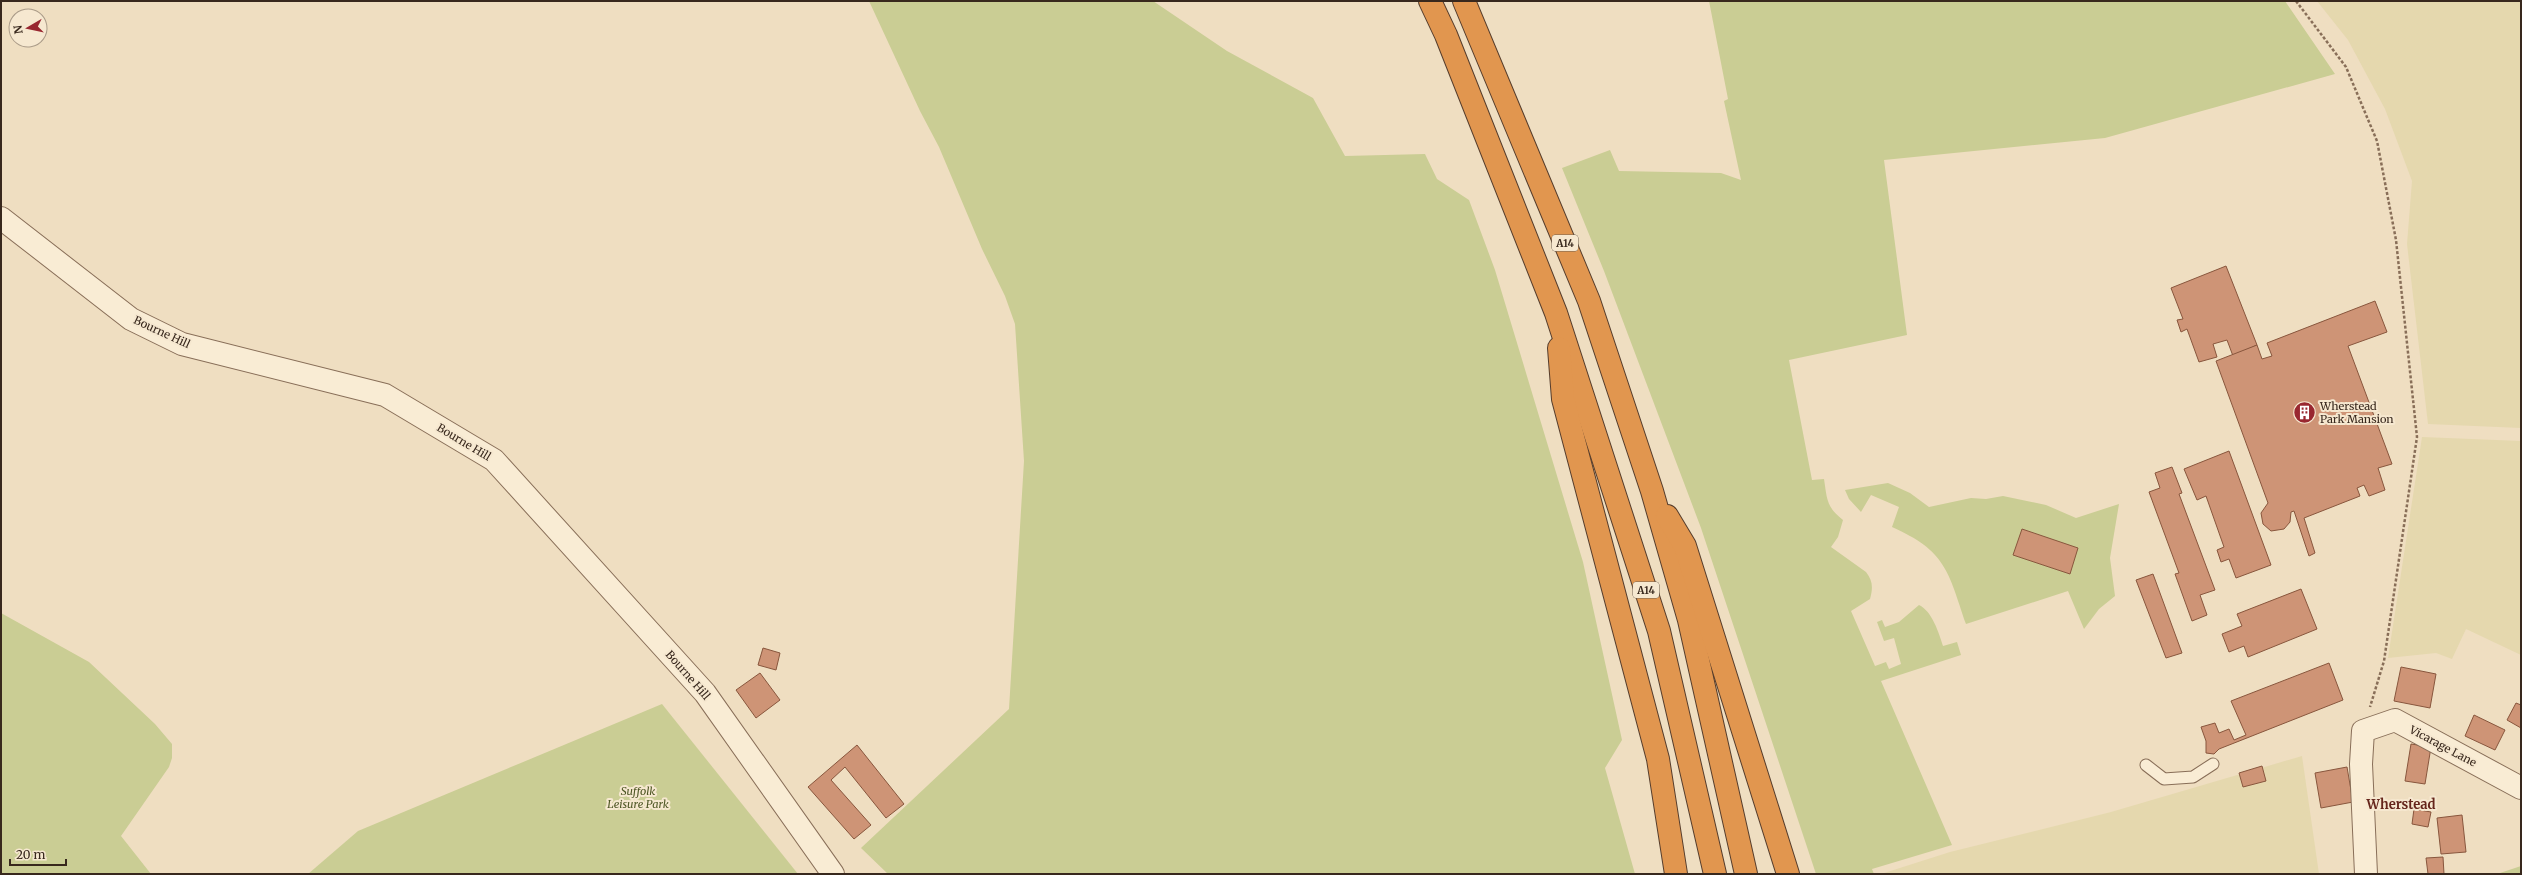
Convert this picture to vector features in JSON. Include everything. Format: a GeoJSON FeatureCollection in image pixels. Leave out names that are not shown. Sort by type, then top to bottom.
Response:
{"type":"FeatureCollection","features":[{"type":"Feature","properties":{"kind":"highway","name":"A14"},"geometry":{"type":"LineString","coordinates":[[1430,1],[1446,35],[1556,312],[1660,631],[1715,874]]}},
{"type":"Feature","properties":{"kind":"highway","name":"A14"},"geometry":{"type":"LineString","coordinates":[[1464,1],[1589,301],[1652,490],[1689,620],[1746,874]]}},
{"type":"Feature","properties":{"kind":"highway","name":"A14"},"geometry":{"type":"LineString","coordinates":[[1556,312],[1563,399],[1658,759],[1676,874]]}},
{"type":"Feature","properties":{"kind":"highway","name":"A14"},"geometry":{"type":"LineString","coordinates":[[1652,490],[1685,546],[1788,874]]}},
{"type":"Feature","properties":{"kind":"street","name":"Bourne Hill"},"geometry":{"type":"LineString","coordinates":[[1,218],[131,319],[182,344],[385,395],[494,460],[705,692],[833,874]]}},
{"type":"Feature","properties":{"kind":"street","name":"Vicarage Lane"},"geometry":{"type":"LineString","coordinates":[[2363,731],[2395,720],[2521,788]]}},
{"type":"Feature","properties":{"kind":"street"},"geometry":{"type":"LineString","coordinates":[[2363,731],[2361,764],[2366,874]]}},
{"type":"Feature","properties":{"kind":"lane"},"geometry":{"type":"LineString","coordinates":[[2146,764],[2164,779],[2193,776],[2213,764]]}},
{"type":"Feature","properties":{"kind":"path"},"geometry":{"type":"LineString","coordinates":[[2296,1],[2346,67],[2377,141],[2396,240],[2417,437],[2384,662],[2363,731]]}},
{"type":"Feature","properties":{"kind":"shaded area"},"geometry":{"type":"Polygon","coordinates":[[[2317,1],[2521,1],[2521,428],[2428,424],[2407,244],[2412,181],[2385,109],[2348,40],[2317,1]]]}},
{"type":"Feature","properties":{"kind":"shaded area"},"geometry":{"type":"Polygon","coordinates":[[[2422,437],[2521,441],[2521,655],[2466,629],[2452,659],[2436,653],[2388,658],[2422,437]]]}},
{"type":"Feature","properties":{"kind":"shaded area"},"geometry":{"type":"Polygon","coordinates":[[[2302,756],[2319,874],[1881,874],[1950,852],[2111,812],[2302,756]]]}},
{"type":"Feature","properties":{"kind":"green space"},"geometry":{"type":"Polygon","coordinates":[[[869,1],[1153,1],[1227,51],[1313,98],[1345,156],[1425,154],[1437,179],[1469,200],[1495,270],[1583,562],[1622,740],[1605,768],[1635,874],[888,874],[861,848],[1009,709],[1024,461],[1015,324],[1005,296],[982,249],[939,147],[920,111],[869,1]]]}},
{"type":"Feature","properties":{"kind":"green space"},"geometry":{"type":"Polygon","coordinates":[[[1709,1],[2285,1],[2335,74],[2105,138],[1884,160],[1907,335],[1789,360],[1812,480],[1824,479],[1828,502],[1833,511],[1843,520],[1838,537],[1831,547],[1866,572],[1871,582],[1872,591],[1870,599],[1851,611],[1875,666],[1886,662],[1889,669],[1901,664],[1894,638],[1884,641],[1877,622],[1882,620],[1885,627],[1899,622],[1919,605],[1928,612],[1931,617],[1943,646],[1957,642],[1961,655],[1881,681],[1952,845],[1872,869],[1874,874],[1816,874],[1701,528],[1604,271],[1562,168],[1610,150],[1619,171],[1721,173],[1741,180],[1724,101],[1728,99],[1709,1]]]}},
{"type":"Feature","properties":{"kind":"green space"},"geometry":{"type":"Polygon","coordinates":[[[1888,483],[1910,493],[1929,507],[1971,498],[1986,499],[2003,496],[2046,505],[2076,518],[2119,504],[2110,558],[2115,596],[2099,609],[2084,629],[2068,591],[1966,624],[1949,576],[1934,554],[1910,536],[1892,527],[1899,507],[1871,495],[1861,512],[1849,499],[1845,490],[1888,483]]]}},
{"type":"Feature","properties":{"kind":"green space"},"geometry":{"type":"Polygon","coordinates":[[[1,613],[89,662],[155,724],[172,744],[172,758],[169,767],[121,836],[151,874],[1,874],[1,613]]]}},
{"type":"Feature","properties":{"kind":"green space","name":"Suffolk Leisure Park"},"geometry":{"type":"Polygon","coordinates":[[[662,704],[798,874],[308,874],[358,831],[662,704]]]}},
{"type":"Feature","properties":{"kind":"green space"},"geometry":{"type":"Polygon","coordinates":[[[2521,866],[2521,874],[2497,874],[2521,866]]]}},
{"type":"Feature","properties":{"kind":"building"},"geometry":{"type":"Polygon","coordinates":[[[2226,266],[2257,345],[2233,356],[2227,340],[2213,344],[2217,357],[2199,362],[2187,329],[2181,332],[2177,320],[2183,319],[2171,288],[2226,266]]]}},
{"type":"Feature","properties":{"kind":"building","name":"Wherstead Park Mansion"},"geometry":{"type":"Polygon","coordinates":[[[2375,301],[2387,332],[2348,346],[2392,464],[2378,468],[2385,490],[2369,496],[2364,485],[2357,488],[2360,496],[2304,518],[2315,553],[2309,556],[2294,511],[2291,512],[2290,522],[2284,529],[2271,531],[2263,524],[2261,513],[2268,503],[2216,361],[2257,345],[2262,359],[2272,356],[2267,343],[2375,301]]]}},
{"type":"Feature","properties":{"kind":"building"},"geometry":{"type":"Polygon","coordinates":[[[2229,451],[2271,565],[2236,578],[2229,559],[2221,562],[2217,550],[2224,547],[2206,496],[2197,500],[2184,469],[2229,451]]]}},
{"type":"Feature","properties":{"kind":"building"},"geometry":{"type":"Polygon","coordinates":[[[2172,467],[2182,493],[2179,494],[2215,590],[2200,595],[2207,615],[2192,621],[2175,574],[2179,573],[2149,492],[2160,488],[2155,473],[2172,467]]]}},
{"type":"Feature","properties":{"kind":"building"},"geometry":{"type":"Polygon","coordinates":[[[2022,529],[2078,548],[2070,574],[2013,555],[2022,529]]]}},
{"type":"Feature","properties":{"kind":"building"},"geometry":{"type":"Polygon","coordinates":[[[2153,574],[2182,653],[2166,658],[2136,580],[2153,574]]]}},
{"type":"Feature","properties":{"kind":"building"},"geometry":{"type":"Polygon","coordinates":[[[2301,589],[2317,629],[2248,657],[2244,646],[2229,652],[2222,634],[2242,626],[2237,614],[2301,589]]]}},
{"type":"Feature","properties":{"kind":"building"},"geometry":{"type":"Polygon","coordinates":[[[763,648],[780,653],[776,670],[758,665],[763,648]]]}},
{"type":"Feature","properties":{"kind":"building"},"geometry":{"type":"Polygon","coordinates":[[[2329,663],[2343,700],[2219,749],[2214,754],[2206,753],[2206,741],[2201,727],[2215,723],[2219,733],[2229,729],[2234,740],[2246,735],[2231,701],[2329,663]]]}},
{"type":"Feature","properties":{"kind":"building"},"geometry":{"type":"Polygon","coordinates":[[[2401,667],[2436,674],[2430,708],[2394,701],[2401,667]]]}},
{"type":"Feature","properties":{"kind":"building"},"geometry":{"type":"Polygon","coordinates":[[[760,673],[780,700],[756,718],[736,690],[760,673]]]}},
{"type":"Feature","properties":{"kind":"building"},"geometry":{"type":"Polygon","coordinates":[[[2516,703],[2521,705],[2521,728],[2507,720],[2516,703]]]}},
{"type":"Feature","properties":{"kind":"building"},"geometry":{"type":"Polygon","coordinates":[[[2474,715],[2505,730],[2495,750],[2465,736],[2474,715]]]}},
{"type":"Feature","properties":{"kind":"building"},"geometry":{"type":"Polygon","coordinates":[[[2411,744],[2431,747],[2425,784],[2405,781],[2411,744]]]}},
{"type":"Feature","properties":{"kind":"building"},"geometry":{"type":"Polygon","coordinates":[[[857,745],[904,804],[886,818],[845,767],[831,780],[871,825],[854,839],[808,787],[857,745]]]}},
{"type":"Feature","properties":{"kind":"building"},"geometry":{"type":"Polygon","coordinates":[[[2262,766],[2266,781],[2243,787],[2239,773],[2262,766]]]}},
{"type":"Feature","properties":{"kind":"building"},"geometry":{"type":"Polygon","coordinates":[[[2347,767],[2353,802],[2321,808],[2315,773],[2347,767]]]}},
{"type":"Feature","properties":{"kind":"building"},"geometry":{"type":"Polygon","coordinates":[[[2414,809],[2431,812],[2428,827],[2412,824],[2414,809]]]}},
{"type":"Feature","properties":{"kind":"building"},"geometry":{"type":"Polygon","coordinates":[[[2462,815],[2466,852],[2441,854],[2437,818],[2462,815]]]}},
{"type":"Feature","properties":{"kind":"building"},"geometry":{"type":"Polygon","coordinates":[[[2443,857],[2444,874],[2428,874],[2426,858],[2443,857]]]}},
{"type":"Feature","properties":{"kind":"place","name":"Wherstead Park Mansion"},"geometry":{"type":"Point","coordinates":[2304,412]}},
{"type":"Feature","properties":{"kind":"district","name":"Wherstead"},"geometry":{"type":"Point","coordinates":[2401,804]}}]}
